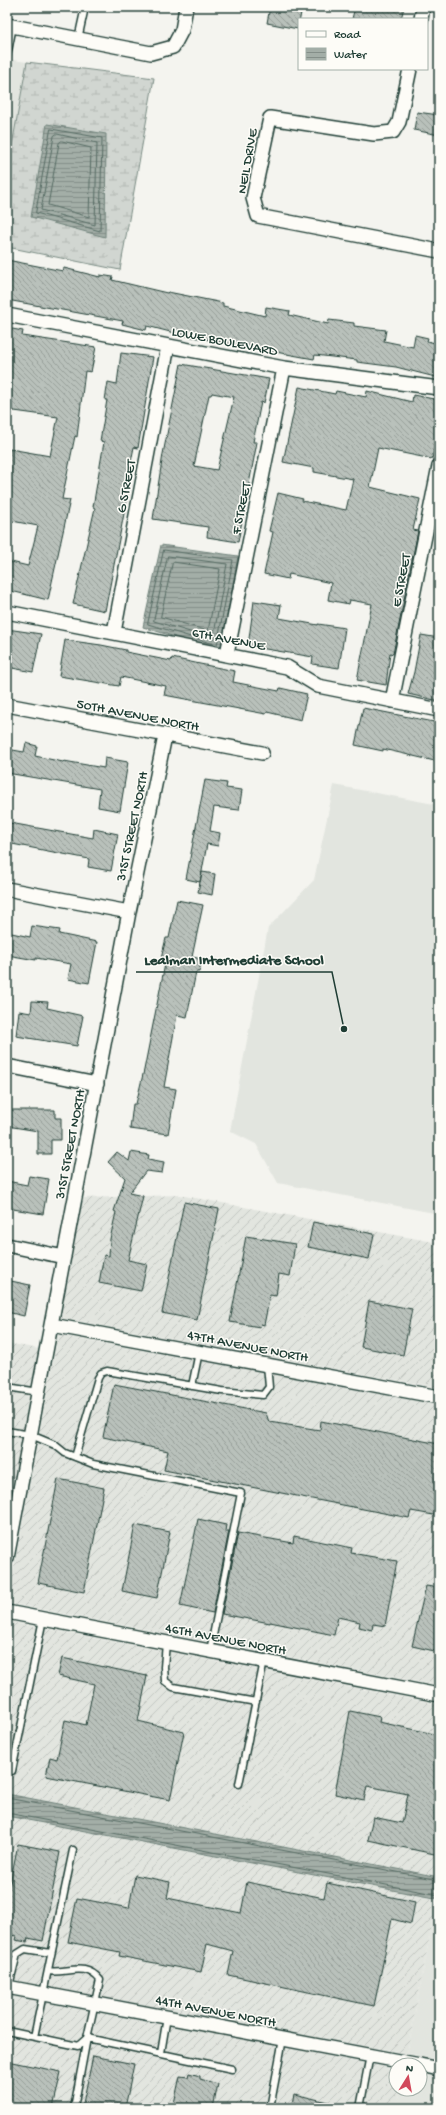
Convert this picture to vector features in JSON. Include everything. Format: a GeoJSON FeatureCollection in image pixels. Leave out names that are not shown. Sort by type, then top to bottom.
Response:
{"type":"FeatureCollection","features":[{"type":"Feature","properties":{"kind":"street"},"geometry":{"type":"LineString","coordinates":[[10,26],[151,54],[173,47],[182,30],[186,7]]}},
{"type":"Feature","properties":{"kind":"street"},"geometry":{"type":"LineString","coordinates":[[421,18],[423,7]]}},
{"type":"Feature","properties":{"kind":"street","name":"NEIL DRIVE"},"geometry":{"type":"LineString","coordinates":[[410,70],[400,122],[392,132],[374,134],[270,118],[253,198],[258,216],[439,251]]}},
{"type":"Feature","properties":{"kind":"street","name":"LOWE BOULEVARD"},"geometry":{"type":"LineString","coordinates":[[7,315],[284,368],[439,388]]}},
{"type":"Feature","properties":{"kind":"street","name":"G STREET"},"geometry":{"type":"LineString","coordinates":[[114,632],[168,346]]}},
{"type":"Feature","properties":{"kind":"street","name":"F STREET"},"geometry":{"type":"LineString","coordinates":[[227,654],[284,368]]}},
{"type":"Feature","properties":{"kind":"street","name":"E STREET"},"geometry":{"type":"LineString","coordinates":[[392,701],[439,466]]}},
{"type":"Feature","properties":{"kind":"street","name":"6TH AVENUE"},"geometry":{"type":"LineString","coordinates":[[7,612],[287,666],[318,686],[439,710]]}},
{"type":"Feature","properties":{"kind":"street","name":"50TH AVENUE NORTH"},"geometry":{"type":"LineString","coordinates":[[7,705],[165,736],[262,753]]}},
{"type":"Feature","properties":{"kind":"street","name":"31ST STREET NORTH"},"geometry":{"type":"LineString","coordinates":[[7,1558],[129,912],[165,736]]}},
{"type":"Feature","properties":{"kind":"street"},"geometry":{"type":"LineString","coordinates":[[7,889],[129,912]]}},
{"type":"Feature","properties":{"kind":"street"},"geometry":{"type":"LineString","coordinates":[[7,1066],[97,1084]]}},
{"type":"Feature","properties":{"kind":"street"},"geometry":{"type":"LineString","coordinates":[[7,1245],[64,1257]]}},
{"type":"Feature","properties":{"kind":"street","name":"47TH AVENUE NORTH"},"geometry":{"type":"LineString","coordinates":[[52,1325],[439,1397]]}},
{"type":"Feature","properties":{"kind":"street","name":"46TH AVENUE NORTH"},"geometry":{"type":"LineString","coordinates":[[7,1612],[439,1695]]}},
{"type":"Feature","properties":{"kind":"street","name":"44TH AVENUE NORTH"},"geometry":{"type":"LineString","coordinates":[[7,1990],[43,1993],[388,2059]]}},
{"type":"Feature","properties":{"kind":"street","name":"44TH AVENUE NORTH"},"geometry":{"type":"LineString","coordinates":[[428,2067],[439,2069]]}},
{"type":"Feature","properties":{"kind":"lane"},"geometry":{"type":"LineString","coordinates":[[78,39],[85,7]]}},
{"type":"Feature","properties":{"kind":"lane"},"geometry":{"type":"LineString","coordinates":[[7,56],[10,26]]}},
{"type":"Feature","properties":{"kind":"lane"},"geometry":{"type":"LineString","coordinates":[[192,1386],[199,1352]]}},
{"type":"Feature","properties":{"kind":"lane"},"geometry":{"type":"LineString","coordinates":[[75,1457],[98,1378],[102,1373],[107,1371],[192,1386],[263,1395],[269,1387],[267,1365]]}},
{"type":"Feature","properties":{"kind":"lane"},"geometry":{"type":"LineString","coordinates":[[7,1387],[39,1392]]}},
{"type":"Feature","properties":{"kind":"lane"},"geometry":{"type":"LineString","coordinates":[[7,1431],[31,1435],[55,1445],[65,1453],[93,1464],[241,1494],[210,1651]]}},
{"type":"Feature","properties":{"kind":"lane"},"geometry":{"type":"LineString","coordinates":[[12,1771],[44,1619]]}},
{"type":"Feature","properties":{"kind":"lane"},"geometry":{"type":"LineString","coordinates":[[166,1642],[164,1667],[165,1681],[173,1687],[256,1702]]}},
{"type":"Feature","properties":{"kind":"lane"},"geometry":{"type":"LineString","coordinates":[[239,1784],[264,1661]]}},
{"type":"Feature","properties":{"kind":"lane"},"geometry":{"type":"LineString","coordinates":[[34,2036],[73,1850]]}},
{"type":"Feature","properties":{"kind":"lane"},"geometry":{"type":"LineString","coordinates":[[7,1990],[17,1954],[25,1949],[51,1953]]}},
{"type":"Feature","properties":{"kind":"lane"},"geometry":{"type":"LineString","coordinates":[[48,1971],[59,1972],[73,1968],[94,1972],[100,1980],[74,2108]]}},
{"type":"Feature","properties":{"kind":"lane"},"geometry":{"type":"LineString","coordinates":[[161,2053],[167,2017]]}},
{"type":"Feature","properties":{"kind":"lane"},"geometry":{"type":"LineString","coordinates":[[7,2031],[78,2046],[87,2038]]}},
{"type":"Feature","properties":{"kind":"lane"},"geometry":{"type":"LineString","coordinates":[[87,2038],[232,2068]]}},
{"type":"Feature","properties":{"kind":"lane"},"geometry":{"type":"LineString","coordinates":[[270,2108],[283,2039]]}},
{"type":"Feature","properties":{"kind":"lane"},"geometry":{"type":"LineString","coordinates":[[360,2108],[370,2056]]}},
{"type":"Feature","properties":{"kind":"shaded area"},"geometry":{"type":"Polygon","coordinates":[[[7,59],[27,62],[7,173],[7,59]]]}},
{"type":"Feature","properties":{"kind":"shaded area"},"geometry":{"type":"Polygon","coordinates":[[[334,785],[439,805],[439,1214],[278,1183],[256,1144],[230,1131],[268,928],[314,880],[334,785]]]}},
{"type":"Feature","properties":{"kind":"shaded area"},"geometry":{"type":"Polygon","coordinates":[[[179,1195],[439,1243],[439,1388],[61,1318],[83,1198],[179,1195]]]}},
{"type":"Feature","properties":{"kind":"shaded area"},"geometry":{"type":"Polygon","coordinates":[[[58,1335],[439,1405],[439,1686],[7,1603],[58,1335]]]}},
{"type":"Feature","properties":{"kind":"shaded area"},"geometry":{"type":"Polygon","coordinates":[[[7,1343],[39,1349],[7,1518],[7,1343]]]}},
{"type":"Feature","properties":{"kind":"shaded area"},"geometry":{"type":"Polygon","coordinates":[[[7,1621],[439,1704],[439,1877],[7,1794],[7,1621]]]}},
{"type":"Feature","properties":{"kind":"shaded area"},"geometry":{"type":"Polygon","coordinates":[[[7,1816],[437,1899],[407,2054],[7,1979],[7,1816]]]}},
{"type":"Feature","properties":{"kind":"shaded area"},"geometry":{"type":"Polygon","coordinates":[[[437,1899],[439,1899],[439,2060],[407,2054],[437,1899]]]}},
{"type":"Feature","properties":{"kind":"shaded area"},"geometry":{"type":"Polygon","coordinates":[[[7,1995],[388,2067],[388,2097],[399,2097],[397,2108],[7,2108],[7,1995]]]}},
{"type":"Feature","properties":{"kind":"shaded area"},"geometry":{"type":"Polygon","coordinates":[[[428,2075],[439,2077],[439,2108],[397,2108],[399,2097],[428,2097],[428,2075]]]}},
{"type":"Feature","properties":{"kind":"green space"},"geometry":{"type":"Polygon","coordinates":[[[27,62],[154,78],[120,270],[7,247],[7,173],[27,62]]]}},
{"type":"Feature","properties":{"kind":"water"},"geometry":{"type":"Polygon","coordinates":[[[47,124],[106,134],[105,237],[31,217],[47,124]]]}},
{"type":"Feature","properties":{"kind":"water"},"geometry":{"type":"Polygon","coordinates":[[[161,545],[238,556],[221,651],[143,627],[161,545]]]}},
{"type":"Feature","properties":{"kind":"water"},"geometry":{"type":"Polygon","coordinates":[[[7,1794],[439,1877],[439,1899],[7,1816],[7,1794]]]}},
{"type":"Feature","properties":{"kind":"building"},"geometry":{"type":"Polygon","coordinates":[[[270,7],[302,7],[300,18],[298,18],[298,29],[267,23],[270,7]]]}},
{"type":"Feature","properties":{"kind":"building"},"geometry":{"type":"Polygon","coordinates":[[[355,7],[404,7],[401,18],[352,18],[355,7]]]}},
{"type":"Feature","properties":{"kind":"building"},"geometry":{"type":"Polygon","coordinates":[[[417,112],[439,115],[439,135],[414,130],[417,112]]]}},
{"type":"Feature","properties":{"kind":"building"},"geometry":{"type":"Polygon","coordinates":[[[7,260],[63,271],[64,268],[100,277],[100,275],[113,277],[112,280],[167,293],[223,303],[223,306],[265,316],[266,307],[290,311],[289,315],[328,324],[329,320],[354,323],[354,326],[386,330],[384,341],[413,347],[415,335],[428,338],[427,341],[439,344],[439,378],[396,367],[357,362],[357,360],[315,355],[314,359],[182,335],[147,326],[146,330],[122,324],[123,321],[7,300],[7,260]]]}},
{"type":"Feature","properties":{"kind":"building"},"geometry":{"type":"Polygon","coordinates":[[[7,328],[23,331],[22,336],[96,347],[91,372],[85,371],[77,437],[75,436],[62,499],[70,500],[48,600],[7,590],[7,561],[28,566],[38,526],[7,520],[7,465],[10,449],[50,456],[58,417],[7,410],[7,328]]]}},
{"type":"Feature","properties":{"kind":"building"},"geometry":{"type":"Polygon","coordinates":[[[121,353],[153,357],[138,448],[134,447],[126,487],[129,488],[105,611],[73,604],[95,508],[93,507],[104,442],[100,441],[107,400],[105,400],[108,382],[117,384],[121,353]]]}},
{"type":"Feature","properties":{"kind":"building"},"geometry":{"type":"Polygon","coordinates":[[[181,364],[269,379],[264,403],[261,402],[253,442],[257,442],[238,542],[207,537],[208,527],[153,519],[163,454],[181,364]],[[212,393],[209,395],[194,466],[217,470],[234,397],[212,393]]]}},
{"type":"Feature","properties":{"kind":"building"},"geometry":{"type":"Polygon","coordinates":[[[299,387],[335,394],[336,391],[366,397],[367,391],[412,402],[413,395],[439,400],[439,426],[432,459],[378,448],[370,487],[420,499],[413,530],[418,531],[393,654],[390,653],[386,685],[357,680],[372,604],[350,600],[349,604],[328,600],[331,583],[289,574],[288,579],[264,574],[273,532],[269,531],[278,493],[303,499],[302,501],[346,510],[353,479],[314,472],[314,468],[283,462],[299,387]]]}},
{"type":"Feature","properties":{"kind":"building"},"geometry":{"type":"Polygon","coordinates":[[[254,601],[281,605],[279,618],[345,628],[339,668],[312,664],[313,657],[248,646],[254,601]]]}},
{"type":"Feature","properties":{"kind":"building"},"geometry":{"type":"Polygon","coordinates":[[[7,629],[41,634],[33,672],[7,667],[7,629]]]}},
{"type":"Feature","properties":{"kind":"building"},"geometry":{"type":"Polygon","coordinates":[[[421,635],[439,638],[439,701],[408,694],[421,635]]]}},
{"type":"Feature","properties":{"kind":"building"},"geometry":{"type":"Polygon","coordinates":[[[65,640],[101,645],[126,650],[126,652],[171,661],[172,658],[235,671],[233,682],[279,691],[280,688],[307,694],[301,720],[267,712],[266,714],[164,695],[166,686],[121,677],[119,686],[59,676],[65,640]]]}},
{"type":"Feature","properties":{"kind":"building"},"geometry":{"type":"Polygon","coordinates":[[[363,708],[439,723],[439,762],[383,749],[383,751],[355,745],[363,708]]]}},
{"type":"Feature","properties":{"kind":"building"},"geometry":{"type":"Polygon","coordinates":[[[26,743],[37,746],[35,756],[63,762],[104,768],[105,758],[128,762],[120,811],[98,807],[100,789],[7,773],[7,749],[24,752],[26,743]]]}},
{"type":"Feature","properties":{"kind":"building"},"geometry":{"type":"Polygon","coordinates":[[[205,780],[227,783],[226,788],[242,790],[239,810],[214,807],[210,831],[220,833],[218,846],[207,844],[200,882],[186,879],[205,780]]]}},
{"type":"Feature","properties":{"kind":"building"},"geometry":{"type":"Polygon","coordinates":[[[10,823],[93,838],[94,829],[118,834],[111,871],[88,867],[89,859],[7,843],[10,823]]]}},
{"type":"Feature","properties":{"kind":"building"},"geometry":{"type":"Polygon","coordinates":[[[202,872],[215,874],[212,895],[198,892],[202,872]]]}},
{"type":"Feature","properties":{"kind":"building"},"geometry":{"type":"Polygon","coordinates":[[[177,900],[203,905],[192,957],[202,959],[199,972],[196,972],[187,1017],[177,1015],[164,1087],[176,1089],[168,1134],[130,1129],[133,1104],[136,1104],[144,1070],[165,964],[160,963],[166,938],[169,938],[177,900]]]}},
{"type":"Feature","properties":{"kind":"building"},"geometry":{"type":"Polygon","coordinates":[[[32,926],[60,930],[59,934],[97,942],[89,983],[68,979],[71,964],[7,955],[7,932],[30,937],[32,926]]]}},
{"type":"Feature","properties":{"kind":"building"},"geometry":{"type":"Polygon","coordinates":[[[32,1001],[48,1002],[47,1008],[83,1016],[77,1046],[16,1036],[19,1011],[31,1013],[32,1001]]]}},
{"type":"Feature","properties":{"kind":"building"},"geometry":{"type":"Polygon","coordinates":[[[7,1110],[55,1110],[55,1118],[61,1118],[61,1140],[51,1140],[51,1154],[38,1154],[38,1131],[7,1126],[7,1110]]]}},
{"type":"Feature","properties":{"kind":"building"},"geometry":{"type":"Polygon","coordinates":[[[117,1152],[129,1161],[131,1152],[149,1155],[148,1159],[164,1162],[162,1173],[146,1171],[129,1193],[143,1196],[128,1260],[147,1264],[141,1291],[99,1283],[104,1255],[109,1256],[110,1239],[116,1212],[114,1211],[125,1178],[108,1162],[117,1152]]]}},
{"type":"Feature","properties":{"kind":"building"},"geometry":{"type":"Polygon","coordinates":[[[29,1176],[49,1179],[43,1214],[7,1208],[7,1181],[27,1185],[29,1176]]]}},
{"type":"Feature","properties":{"kind":"building"},"geometry":{"type":"Polygon","coordinates":[[[184,1202],[219,1209],[197,1320],[162,1313],[184,1202]]]}},
{"type":"Feature","properties":{"kind":"building"},"geometry":{"type":"Polygon","coordinates":[[[313,1222],[374,1234],[369,1259],[308,1247],[313,1222]]]}},
{"type":"Feature","properties":{"kind":"building"},"geometry":{"type":"Polygon","coordinates":[[[246,1236],[295,1244],[290,1276],[279,1274],[276,1296],[270,1295],[264,1325],[261,1324],[260,1327],[230,1322],[246,1236]]]}},
{"type":"Feature","properties":{"kind":"building"},"geometry":{"type":"Polygon","coordinates":[[[11,1281],[30,1285],[24,1316],[7,1312],[11,1281]]]}},
{"type":"Feature","properties":{"kind":"building"},"geometry":{"type":"Polygon","coordinates":[[[369,1301],[412,1309],[403,1355],[361,1347],[369,1301]]]}},
{"type":"Feature","properties":{"kind":"building"},"geometry":{"type":"Polygon","coordinates":[[[114,1384],[266,1413],[269,1422],[320,1430],[321,1421],[439,1444],[439,1516],[411,1511],[409,1518],[164,1470],[168,1451],[103,1437],[114,1384]]]}},
{"type":"Feature","properties":{"kind":"building"},"geometry":{"type":"Polygon","coordinates":[[[58,1479],[104,1488],[84,1592],[38,1583],[58,1479]]]}},
{"type":"Feature","properties":{"kind":"building"},"geometry":{"type":"Polygon","coordinates":[[[198,1519],[226,1525],[225,1531],[229,1531],[213,1613],[180,1606],[198,1519]]]}},
{"type":"Feature","properties":{"kind":"building"},"geometry":{"type":"Polygon","coordinates":[[[135,1525],[170,1532],[157,1598],[122,1591],[135,1525]]]}},
{"type":"Feature","properties":{"kind":"building"},"geometry":{"type":"Polygon","coordinates":[[[238,1533],[293,1543],[294,1536],[352,1548],[351,1553],[397,1561],[385,1626],[373,1624],[372,1630],[359,1627],[360,1622],[338,1617],[334,1635],[222,1614],[238,1533]]]}},
{"type":"Feature","properties":{"kind":"building"},"geometry":{"type":"Polygon","coordinates":[[[426,1586],[439,1588],[439,1652],[412,1646],[426,1586]]]}},
{"type":"Feature","properties":{"kind":"building"},"geometry":{"type":"Polygon","coordinates":[[[62,1658],[147,1676],[138,1721],[184,1732],[170,1800],[46,1776],[50,1757],[57,1759],[65,1720],[86,1725],[94,1684],[58,1676],[62,1658]]]}},
{"type":"Feature","properties":{"kind":"building"},"geometry":{"type":"Polygon","coordinates":[[[350,1711],[380,1717],[379,1722],[439,1735],[439,1855],[368,1840],[373,1817],[402,1823],[408,1794],[367,1786],[364,1800],[335,1794],[350,1711]]]}},
{"type":"Feature","properties":{"kind":"building"},"geometry":{"type":"Polygon","coordinates":[[[18,1844],[60,1852],[43,1941],[28,1938],[27,1942],[15,1940],[16,1936],[7,1934],[7,1898],[18,1844]]]}},
{"type":"Feature","properties":{"kind":"building"},"geometry":{"type":"Polygon","coordinates":[[[135,1875],[170,1882],[167,1898],[241,1913],[247,1882],[324,1898],[327,1883],[415,1902],[411,1924],[392,1919],[374,2006],[228,1975],[233,1951],[207,1944],[201,1972],[119,1956],[120,1952],[68,1942],[77,1898],[129,1908],[135,1875]]]}},
{"type":"Feature","properties":{"kind":"building"},"geometry":{"type":"Polygon","coordinates":[[[93,2056],[134,2064],[125,2108],[82,2108],[93,2056]]]}},
{"type":"Feature","properties":{"kind":"building"},"geometry":{"type":"Polygon","coordinates":[[[7,2061],[61,2072],[53,2108],[7,2108],[7,2061]]]}},
{"type":"Feature","properties":{"kind":"building"},"geometry":{"type":"Polygon","coordinates":[[[189,2073],[200,2076],[200,2079],[218,2084],[213,2108],[173,2108],[180,2076],[188,2077],[189,2073]]]}},
{"type":"Feature","properties":{"kind":"building"},"geometry":{"type":"Polygon","coordinates":[[[294,2094],[332,2103],[331,2108],[291,2108],[294,2094]]]}},
{"type":"Feature","properties":{"kind":"place","name":"Lealman Intermediate School"},"geometry":{"type":"Point","coordinates":[344,1029]}}]}
